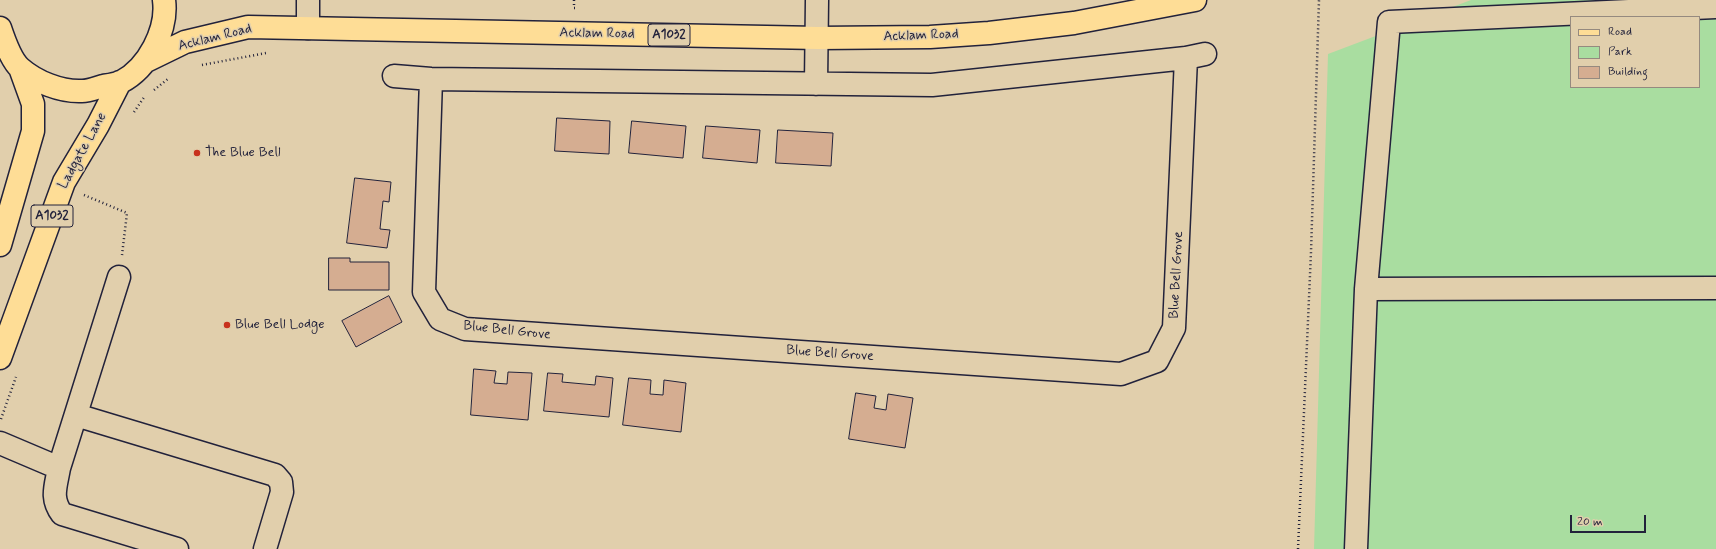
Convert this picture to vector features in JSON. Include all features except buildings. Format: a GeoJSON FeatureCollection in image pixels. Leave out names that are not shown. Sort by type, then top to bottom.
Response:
{"type":"FeatureCollection","features":[{"type":"Feature","properties":{"kind":"main road","name":"A1032"},"geometry":{"type":"LineString","coordinates":[[20,68],[41,81],[61,89],[83,91],[120,82],[146,61],[159,37],[165,10],[164,0]]}},
{"type":"Feature","properties":{"kind":"main road","name":"Acklam Road"},"geometry":{"type":"LineString","coordinates":[[146,61],[185,42],[248,27],[818,38],[930,37],[989,33],[1074,23],[1195,0]]}},
{"type":"Feature","properties":{"kind":"main road","name":"A1032"},"geometry":{"type":"LineString","coordinates":[[0,245],[33,131],[33,104],[20,68],[2,40]]}},
{"type":"Feature","properties":{"kind":"main road","name":"Ladgate Lane"},"geometry":{"type":"LineString","coordinates":[[0,358],[64,182],[98,126],[120,82]]}},
{"type":"Feature","properties":{"kind":"street"},"geometry":{"type":"LineString","coordinates":[[308,0],[308,28]]}},
{"type":"Feature","properties":{"kind":"street"},"geometry":{"type":"LineString","coordinates":[[816,84],[818,38],[817,0]]}},
{"type":"Feature","properties":{"kind":"street"},"geometry":{"type":"LineString","coordinates":[[1356,549],[1366,289],[1389,22],[1716,7]]}},
{"type":"Feature","properties":{"kind":"street","name":"Blue Bell Grove"},"geometry":{"type":"LineString","coordinates":[[394,76],[431,79],[932,85],[1195,56],[1174,328],[1157,361],[1121,374],[465,329],[440,319],[424,292],[431,79]]}},
{"type":"Feature","properties":{"kind":"street"},"geometry":{"type":"LineString","coordinates":[[119,277],[59,468],[54,498],[56,506],[62,514],[177,549]]}},
{"type":"Feature","properties":{"kind":"street"},"geometry":{"type":"LineString","coordinates":[[1366,289],[1716,288]]}},
{"type":"Feature","properties":{"kind":"street"},"geometry":{"type":"LineString","coordinates":[[76,415],[275,475],[281,482],[282,492],[265,549]]}},
{"type":"Feature","properties":{"kind":"street"},"geometry":{"type":"LineString","coordinates":[[0,443],[59,468]]}},
{"type":"Feature","properties":{"kind":"path"},"geometry":{"type":"LineString","coordinates":[[1298,549],[1311,252],[1319,0]]}},
{"type":"Feature","properties":{"kind":"path"},"geometry":{"type":"LineString","coordinates":[[199,65],[272,52]]}},
{"type":"Feature","properties":{"kind":"path"},"geometry":{"type":"LineString","coordinates":[[152,91],[171,77]]}},
{"type":"Feature","properties":{"kind":"path"},"geometry":{"type":"LineString","coordinates":[[130,117],[146,96]]}},
{"type":"Feature","properties":{"kind":"path"},"geometry":{"type":"LineString","coordinates":[[81,202],[88,188]]}},
{"type":"Feature","properties":{"kind":"path"},"geometry":{"type":"LineString","coordinates":[[84,195],[127,213],[119,277]]}},
{"type":"Feature","properties":{"kind":"path"},"geometry":{"type":"LineString","coordinates":[[0,421],[16,377]]}},
{"type":"Feature","properties":{"kind":"green space"},"geometry":{"type":"Polygon","coordinates":[[[1471,0],[1716,0],[1716,549],[1314,549],[1328,54],[1471,0]]]}},
{"type":"Feature","properties":{"kind":"place","name":"The Blue Bell"},"geometry":{"type":"Point","coordinates":[197,153]}},
{"type":"Feature","properties":{"kind":"place","name":"Blue Bell Lodge"},"geometry":{"type":"Point","coordinates":[227,325]}}]}
